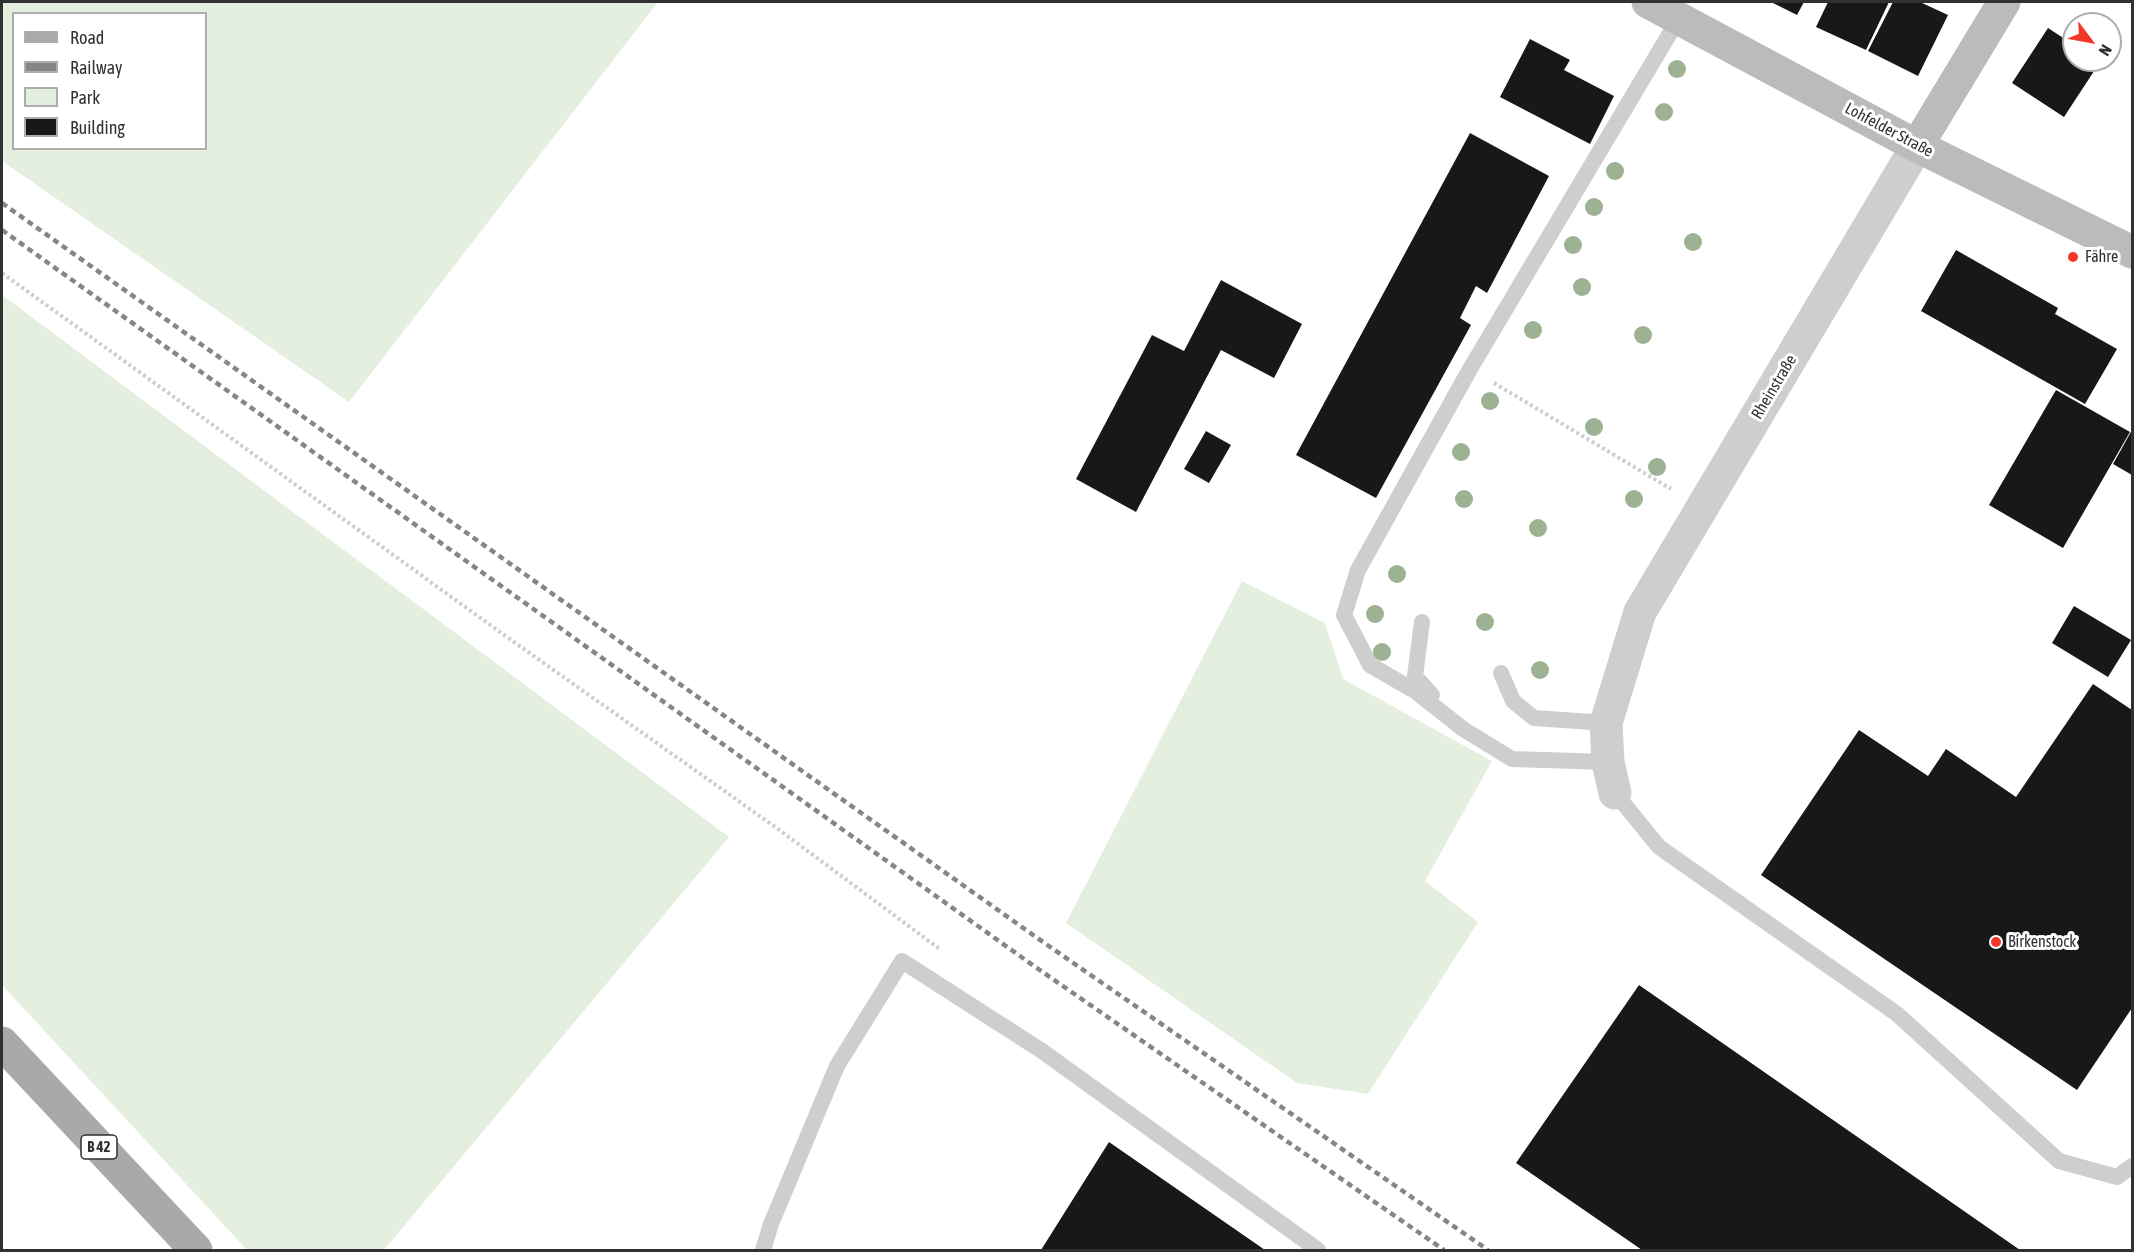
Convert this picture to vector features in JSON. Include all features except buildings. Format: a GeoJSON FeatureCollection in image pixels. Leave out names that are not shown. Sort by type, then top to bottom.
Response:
{"type":"FeatureCollection","features":[{"type":"Feature","properties":{"kind":"main road","name":"B 42"},"geometry":{"type":"LineString","coordinates":[[2,1043],[196,1251]]}},
{"type":"Feature","properties":{"kind":"street","name":"Lohfelder Straße"},"geometry":{"type":"LineString","coordinates":[[1648,2],[1917,146],[2133,252]]}},
{"type":"Feature","properties":{"kind":"street","name":"Rheinstraße"},"geometry":{"type":"LineString","coordinates":[[1612,778],[1606,723],[1640,612],[2004,2]]}},
{"type":"Feature","properties":{"kind":"lane"},"geometry":{"type":"LineString","coordinates":[[1679,18],[1470,369],[1358,570],[1344,615],[1370,665],[1415,691],[1463,729],[1512,759],[1612,778],[1659,847],[1897,1014],[2058,1161],[2117,1177],[2133,1166]]}},
{"type":"Feature","properties":{"kind":"lane"},"geometry":{"type":"LineString","coordinates":[[1422,622],[1415,676],[1463,729]]}},
{"type":"Feature","properties":{"kind":"lane"},"geometry":{"type":"LineString","coordinates":[[1501,673],[1513,701],[1534,718],[1606,723]]}},
{"type":"Feature","properties":{"kind":"lane"},"geometry":{"type":"LineString","coordinates":[[763,1251],[771,1224],[837,1066],[902,961],[1042,1051],[1318,1251]]}},
{"type":"Feature","properties":{"kind":"path"},"geometry":{"type":"LineString","coordinates":[[2,273],[778,829],[950,956]]}},
{"type":"Feature","properties":{"kind":"path"},"geometry":{"type":"LineString","coordinates":[[1470,369],[1702,507]]}},
{"type":"Feature","properties":{"kind":"green space"},"geometry":{"type":"Polygon","coordinates":[[[2,2],[658,2],[349,402],[2,161],[2,2]]]}},
{"type":"Feature","properties":{"kind":"green space"},"geometry":{"type":"Polygon","coordinates":[[[2,295],[729,837],[384,1250],[247,1250],[2,985],[2,295]]]}},
{"type":"Feature","properties":{"kind":"green space"},"geometry":{"type":"Polygon","coordinates":[[[1242,581],[1325,623],[1343,679],[1492,761],[1425,881],[1478,922],[1368,1094],[1297,1083],[1066,923],[1242,581]]]}},
{"type":"Feature","properties":{"kind":"railway"},"geometry":{"type":"LineString","coordinates":[[2,203],[1043,942],[1488,1250]]}},
{"type":"Feature","properties":{"kind":"railway"},"geometry":{"type":"LineString","coordinates":[[2,230],[1034,966],[1444,1250]]}},
{"type":"Feature","properties":{"kind":"place","name":"Fähre"},"geometry":{"type":"Point","coordinates":[2073,257]}},
{"type":"Feature","properties":{"kind":"place","name":"Birkenstock"},"geometry":{"type":"Point","coordinates":[1996,942]}}]}
